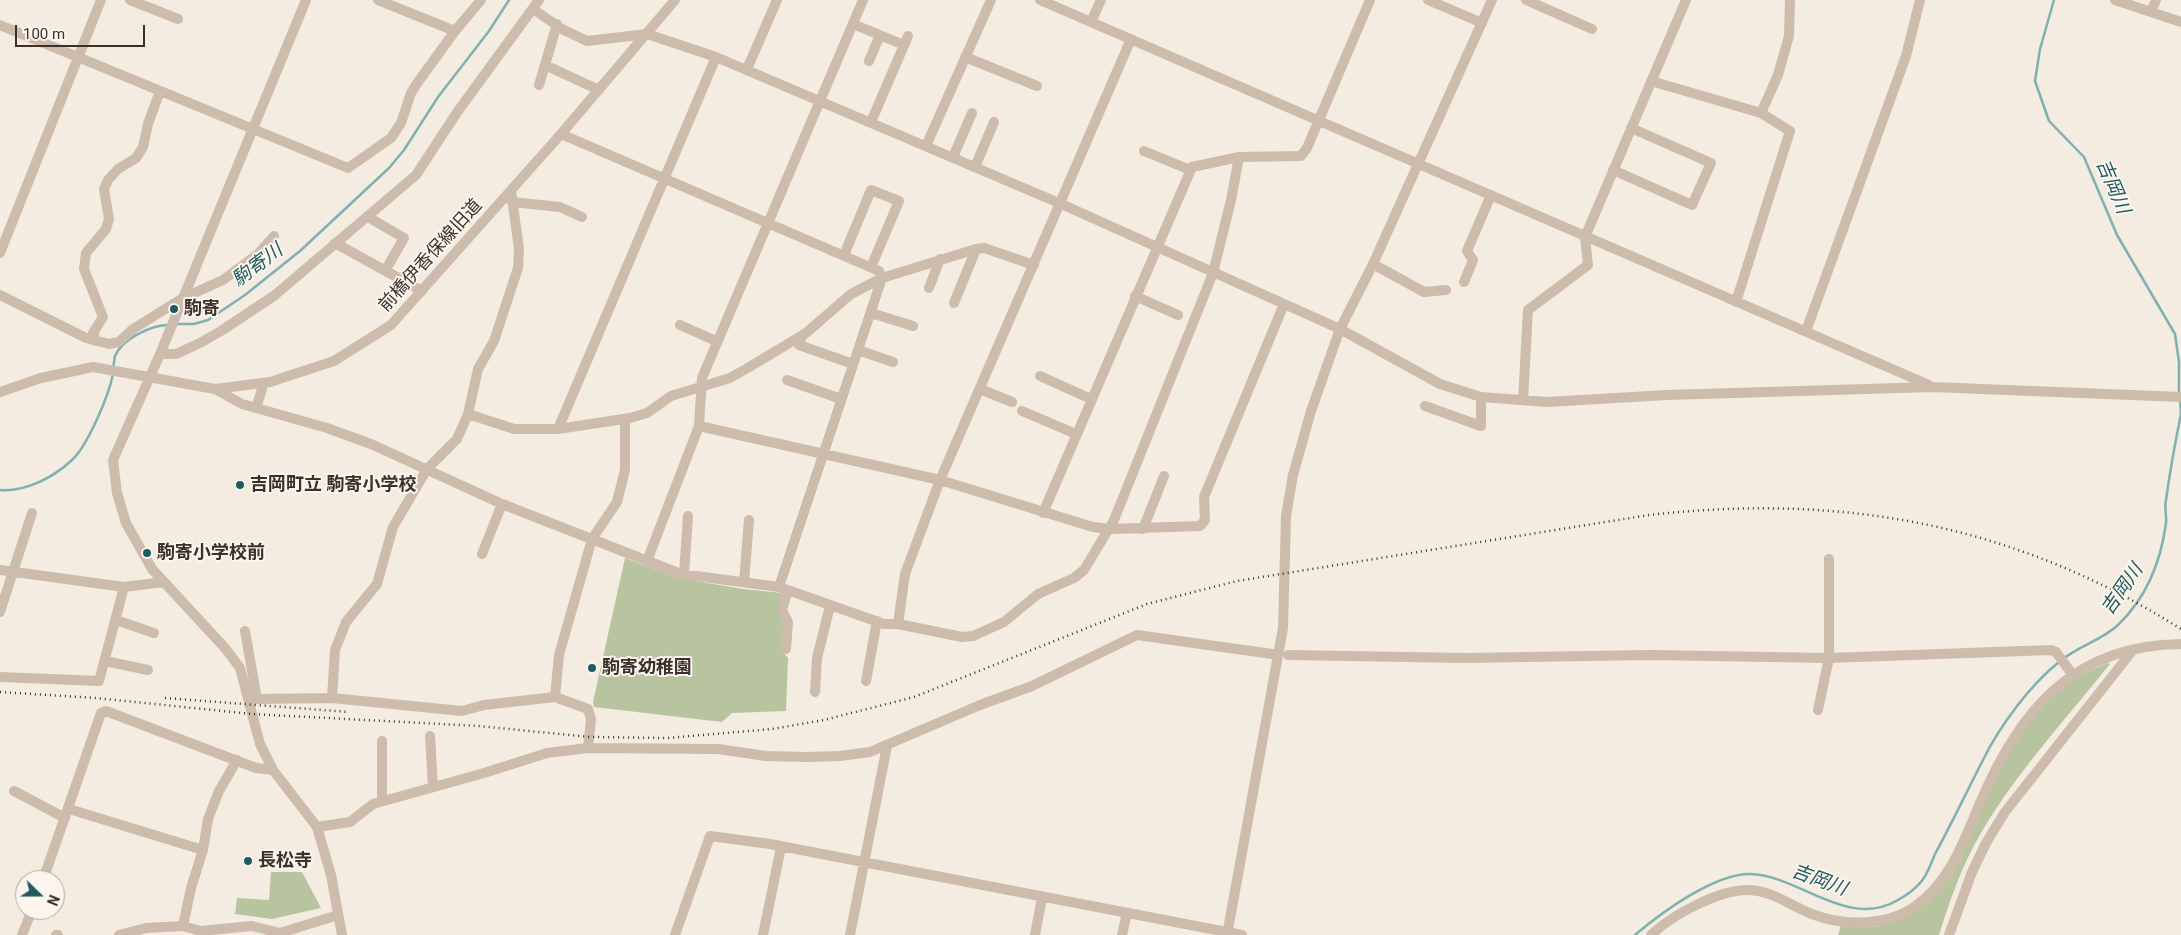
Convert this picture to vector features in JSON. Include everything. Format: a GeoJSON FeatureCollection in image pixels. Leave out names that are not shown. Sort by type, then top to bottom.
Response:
{"type":"FeatureCollection","features":[{"type":"Feature","properties":{"kind":"street"},"geometry":{"type":"LineString","coordinates":[[0,253],[101,0]]}},
{"type":"Feature","properties":{"kind":"street"},"geometry":{"type":"LineString","coordinates":[[130,0],[178,19]]}},
{"type":"Feature","properties":{"kind":"street"},"geometry":{"type":"LineString","coordinates":[[306,0],[179,309],[113,460],[117,492],[126,523],[152,569],[225,648],[240,668],[260,744],[273,770],[318,827],[331,875],[342,935]]}},
{"type":"Feature","properties":{"kind":"street"},"geometry":{"type":"LineString","coordinates":[[378,0],[454,31]]}},
{"type":"Feature","properties":{"kind":"street"},"geometry":{"type":"LineString","coordinates":[[0,25],[348,168],[391,138],[401,123],[411,93],[454,31],[481,0]]}},
{"type":"Feature","properties":{"kind":"street"},"geometry":{"type":"LineString","coordinates":[[160,354],[176,354],[221,331],[275,295],[416,175],[458,111],[540,0]]}},
{"type":"Feature","properties":{"kind":"street","name":"前橋伊香保線旧道"},"geometry":{"type":"LineString","coordinates":[[0,392],[41,378],[93,367],[215,389],[264,383],[334,361],[391,325],[561,134],[674,0]]}},
{"type":"Feature","properties":{"kind":"street"},"geometry":{"type":"LineString","coordinates":[[747,69],[777,0]]}},
{"type":"Feature","properties":{"kind":"street"},"geometry":{"type":"LineString","coordinates":[[647,561],[698,426],[700,387],[716,341],[863,0]]}},
{"type":"Feature","properties":{"kind":"street"},"geometry":{"type":"LineString","coordinates":[[926,146],[991,0]]}},
{"type":"Feature","properties":{"kind":"street"},"geometry":{"type":"LineString","coordinates":[[1040,0],[1418,162],[1584,237],[1806,331],[1932,387]]}},
{"type":"Feature","properties":{"kind":"street"},"geometry":{"type":"LineString","coordinates":[[1091,22],[1101,0]]}},
{"type":"Feature","properties":{"kind":"street"},"geometry":{"type":"LineString","coordinates":[[1043,513],[1190,170],[1192,167],[1239,157],[1301,156],[1307,148],[1370,0]]}},
{"type":"Feature","properties":{"kind":"street"},"geometry":{"type":"LineString","coordinates":[[1428,0],[1482,23]]}},
{"type":"Feature","properties":{"kind":"street"},"geometry":{"type":"LineString","coordinates":[[1227,934],[1282,637],[1286,516],[1293,475],[1311,411],[1340,329],[1374,264],[1492,0]]}},
{"type":"Feature","properties":{"kind":"street"},"geometry":{"type":"LineString","coordinates":[[1526,0],[1592,29]]}},
{"type":"Feature","properties":{"kind":"street"},"geometry":{"type":"LineString","coordinates":[[1523,400],[1528,310],[1588,265],[1584,237],[1686,0]]}},
{"type":"Feature","properties":{"kind":"street"},"geometry":{"type":"LineString","coordinates":[[1761,113],[1778,75],[1789,36],[1790,0]]}},
{"type":"Feature","properties":{"kind":"street"},"geometry":{"type":"LineString","coordinates":[[1806,331],[1906,56],[1920,0]]}},
{"type":"Feature","properties":{"kind":"street"},"geometry":{"type":"LineString","coordinates":[[2115,0],[2181,22]]}},
{"type":"Feature","properties":{"kind":"street"},"geometry":{"type":"LineString","coordinates":[[2151,12],[2156,0]]}},
{"type":"Feature","properties":{"kind":"street"},"geometry":{"type":"LineString","coordinates":[[533,9],[587,41],[647,34],[747,69],[1060,203],[1155,248],[1340,329],[1440,384],[1481,397],[1546,402],[1725,393],[1932,387],[2177,397]]}},
{"type":"Feature","properties":{"kind":"street"},"geometry":{"type":"LineString","coordinates":[[539,85],[556,24]]}},
{"type":"Feature","properties":{"kind":"street"},"geometry":{"type":"LineString","coordinates":[[853,24],[880,35],[906,40],[871,122]]}},
{"type":"Feature","properties":{"kind":"street"},"geometry":{"type":"LineString","coordinates":[[869,61],[880,35]]}},
{"type":"Feature","properties":{"kind":"street"},"geometry":{"type":"LineString","coordinates":[[898,624],[905,574],[940,480],[1131,39]]}},
{"type":"Feature","properties":{"kind":"street"},"geometry":{"type":"LineString","coordinates":[[558,428],[666,180],[716,57]]}},
{"type":"Feature","properties":{"kind":"street"},"geometry":{"type":"LineString","coordinates":[[965,57],[1037,86]]}},
{"type":"Feature","properties":{"kind":"street"},"geometry":{"type":"LineString","coordinates":[[545,65],[599,90]]}},
{"type":"Feature","properties":{"kind":"street"},"geometry":{"type":"LineString","coordinates":[[1651,81],[1761,113],[1790,132],[1736,302]]}},
{"type":"Feature","properties":{"kind":"street"},"geometry":{"type":"LineString","coordinates":[[96,340],[93,334],[96,325],[103,317],[84,268],[86,253],[106,229],[109,219],[104,189],[108,180],[118,169],[136,158],[143,147],[148,124],[160,91]]}},
{"type":"Feature","properties":{"kind":"street"},"geometry":{"type":"LineString","coordinates":[[953,157],[972,113]]}},
{"type":"Feature","properties":{"kind":"street"},"geometry":{"type":"LineString","coordinates":[[975,167],[994,122]]}},
{"type":"Feature","properties":{"kind":"street"},"geometry":{"type":"LineString","coordinates":[[1613,170],[1692,204],[1711,163],[1631,128]]}},
{"type":"Feature","properties":{"kind":"street"},"geometry":{"type":"LineString","coordinates":[[561,134],[879,271],[882,278],[823,454],[784,589],[782,610],[788,622],[786,649]]}},
{"type":"Feature","properties":{"kind":"street"},"geometry":{"type":"LineString","coordinates":[[1144,151],[1190,170]]}},
{"type":"Feature","properties":{"kind":"street"},"geometry":{"type":"LineString","coordinates":[[215,389],[242,404],[327,428],[427,469],[502,504],[684,574],[784,589],[877,622],[898,624],[962,637],[981,634],[1004,622],[1038,594],[1074,578],[1084,570],[1110,530],[1213,273],[1239,157]]}},
{"type":"Feature","properties":{"kind":"street"},"geometry":{"type":"LineString","coordinates":[[844,255],[872,190],[899,201],[871,267]]}},
{"type":"Feature","properties":{"kind":"street"},"geometry":{"type":"LineString","coordinates":[[332,698],[335,650],[346,622],[378,584],[393,527],[427,469],[457,439],[468,414],[478,370],[494,341],[518,268],[519,249],[511,191]]}},
{"type":"Feature","properties":{"kind":"street"},"geometry":{"type":"LineString","coordinates":[[1464,282],[1473,260],[1467,251],[1491,195]]}},
{"type":"Feature","properties":{"kind":"street"},"geometry":{"type":"LineString","coordinates":[[512,202],[560,207],[582,217]]}},
{"type":"Feature","properties":{"kind":"street"},"geometry":{"type":"LineString","coordinates":[[368,217],[404,238],[385,271]]}},
{"type":"Feature","properties":{"kind":"street"},"geometry":{"type":"LineString","coordinates":[[0,295],[86,338],[109,344],[119,342],[133,329],[183,298],[223,280],[258,254],[274,236]]}},
{"type":"Feature","properties":{"kind":"street"},"geometry":{"type":"LineString","coordinates":[[335,243],[422,291]]}},
{"type":"Feature","properties":{"kind":"street"},"geometry":{"type":"LineString","coordinates":[[468,414],[514,428],[558,428],[625,419],[647,413],[671,396],[730,378],[802,336],[851,294],[882,278],[940,259],[984,248],[1034,265]]}},
{"type":"Feature","properties":{"kind":"street"},"geometry":{"type":"LineString","coordinates":[[954,302],[976,249]]}},
{"type":"Feature","properties":{"kind":"street"},"geometry":{"type":"LineString","coordinates":[[929,288],[940,259]]}},
{"type":"Feature","properties":{"kind":"street"},"geometry":{"type":"LineString","coordinates":[[1374,264],[1424,292],[1446,290]]}},
{"type":"Feature","properties":{"kind":"street"},"geometry":{"type":"LineString","coordinates":[[1135,296],[1178,315]]}},
{"type":"Feature","properties":{"kind":"street"},"geometry":{"type":"LineString","coordinates":[[698,426],[940,480],[1092,527],[1110,530],[1200,526],[1205,520],[1204,497],[1284,304]]}},
{"type":"Feature","properties":{"kind":"street"},"geometry":{"type":"LineString","coordinates":[[871,313],[913,326]]}},
{"type":"Feature","properties":{"kind":"street"},"geometry":{"type":"LineString","coordinates":[[680,325],[716,341]]}},
{"type":"Feature","properties":{"kind":"street"},"geometry":{"type":"LineString","coordinates":[[802,336],[799,345],[853,364]]}},
{"type":"Feature","properties":{"kind":"street"},"geometry":{"type":"LineString","coordinates":[[858,350],[894,362]]}},
{"type":"Feature","properties":{"kind":"street"},"geometry":{"type":"LineString","coordinates":[[1040,376],[1091,398]]}},
{"type":"Feature","properties":{"kind":"street"},"geometry":{"type":"LineString","coordinates":[[787,380],[842,399]]}},
{"type":"Feature","properties":{"kind":"street"},"geometry":{"type":"LineString","coordinates":[[256,408],[264,383]]}},
{"type":"Feature","properties":{"kind":"street"},"geometry":{"type":"LineString","coordinates":[[980,389],[1012,402]]}},
{"type":"Feature","properties":{"kind":"street"},"geometry":{"type":"LineString","coordinates":[[1425,406],[1481,426],[1481,397]]}},
{"type":"Feature","properties":{"kind":"street"},"geometry":{"type":"LineString","coordinates":[[1022,411],[1076,434]]}},
{"type":"Feature","properties":{"kind":"street"},"geometry":{"type":"LineString","coordinates":[[555,696],[559,655],[592,539],[617,502],[625,470],[625,419]]}},
{"type":"Feature","properties":{"kind":"street"},"geometry":{"type":"LineString","coordinates":[[1144,529],[1164,476]]}},
{"type":"Feature","properties":{"kind":"street"},"geometry":{"type":"LineString","coordinates":[[482,554],[502,504]]}},
{"type":"Feature","properties":{"kind":"street"},"geometry":{"type":"LineString","coordinates":[[0,612],[32,514]]}},
{"type":"Feature","properties":{"kind":"street"},"geometry":{"type":"LineString","coordinates":[[684,574],[688,516]]}},
{"type":"Feature","properties":{"kind":"street"},"geometry":{"type":"LineString","coordinates":[[744,582],[749,520]]}},
{"type":"Feature","properties":{"kind":"street"},"geometry":{"type":"LineString","coordinates":[[1818,710],[1829,658],[1830,560]]}},
{"type":"Feature","properties":{"kind":"street"},"geometry":{"type":"LineString","coordinates":[[0,570],[124,587],[164,582]]}},
{"type":"Feature","properties":{"kind":"street"},"geometry":{"type":"LineString","coordinates":[[0,676],[99,681],[124,587]]}},
{"type":"Feature","properties":{"kind":"street"},"geometry":{"type":"LineString","coordinates":[[815,692],[817,658],[830,606]]}},
{"type":"Feature","properties":{"kind":"street"},"geometry":{"type":"LineString","coordinates":[[116,620],[154,633]]}},
{"type":"Feature","properties":{"kind":"street"},"geometry":{"type":"LineString","coordinates":[[866,681],[877,622]]}},
{"type":"Feature","properties":{"kind":"street"},"geometry":{"type":"LineString","coordinates":[[245,631],[258,699],[332,698],[462,711],[484,705],[555,696],[588,709],[591,719],[588,748]]}},
{"type":"Feature","properties":{"kind":"street"},"geometry":{"type":"LineString","coordinates":[[318,827],[350,822],[373,804],[547,753],[588,748],[718,750],[766,756],[808,757],[840,756],[870,752],[980,705],[1032,686],[1137,635],[1272,654]]}},
{"type":"Feature","properties":{"kind":"street"},"geometry":{"type":"LineString","coordinates":[[1651,935],[1673,918],[1688,910],[1717,897],[1738,891],[1763,892],[1813,914],[1830,919],[1860,922],[1881,921],[1916,906],[1944,878],[1957,856],[1990,778],[2020,728],[2038,704],[2069,670],[2133,649],[2181,644]]}},
{"type":"Feature","properties":{"kind":"street"},"geometry":{"type":"LineString","coordinates":[[1949,935],[1972,872],[1986,843],[2005,812],[2133,649]]}},
{"type":"Feature","properties":{"kind":"street"},"geometry":{"type":"LineString","coordinates":[[1288,655],[1465,658],[1651,655],[1829,658],[2051,650],[2056,652],[2069,670]]}},
{"type":"Feature","properties":{"kind":"street"},"geometry":{"type":"LineString","coordinates":[[105,661],[148,670]]}},
{"type":"Feature","properties":{"kind":"street"},"geometry":{"type":"LineString","coordinates":[[240,668],[252,666]]}},
{"type":"Feature","properties":{"kind":"street"},"geometry":{"type":"LineString","coordinates":[[47,870],[101,713],[106,711],[256,768],[273,770]]}},
{"type":"Feature","properties":{"kind":"street"},"geometry":{"type":"LineString","coordinates":[[430,736],[433,787]]}},
{"type":"Feature","properties":{"kind":"street"},"geometry":{"type":"LineString","coordinates":[[382,741],[382,801]]}},
{"type":"Feature","properties":{"kind":"street"},"geometry":{"type":"LineString","coordinates":[[850,935],[887,746]]}},
{"type":"Feature","properties":{"kind":"street"},"geometry":{"type":"LineString","coordinates":[[183,926],[191,888],[203,850],[208,819],[219,791],[237,760]]}},
{"type":"Feature","properties":{"kind":"street"},"geometry":{"type":"LineString","coordinates":[[14,792],[67,814],[203,850]]}},
{"type":"Feature","properties":{"kind":"street"},"geometry":{"type":"LineString","coordinates":[[675,935],[710,836],[782,846],[1227,934],[1242,935]]}},
{"type":"Feature","properties":{"kind":"street"},"geometry":{"type":"LineString","coordinates":[[763,935],[782,846]]}},
{"type":"Feature","properties":{"kind":"street"},"geometry":{"type":"LineString","coordinates":[[1035,935],[1042,898]]}},
{"type":"Feature","properties":{"kind":"street"},"geometry":{"type":"LineString","coordinates":[[1122,935],[1126,914]]}},
{"type":"Feature","properties":{"kind":"street"},"geometry":{"type":"LineString","coordinates":[[119,935],[146,928],[183,926],[201,931],[252,926],[280,933],[338,915]]}},
{"type":"Feature","properties":{"kind":"street"},"geometry":{"type":"LineString","coordinates":[[22,935],[28,920]]}},
{"type":"Feature","properties":{"kind":"green space"},"geometry":{"type":"Polygon","coordinates":[[[625,558],[678,578],[743,589],[782,593],[785,623],[782,651],[788,658],[786,711],[732,713],[722,722],[594,707],[593,702],[625,558]]]}},
{"type":"Feature","properties":{"kind":"green space"},"geometry":{"type":"Polygon","coordinates":[[[2108,663],[2110,664],[2010,789],[1981,833],[1962,870],[1939,935],[1838,935],[1841,925],[1872,927],[1891,922],[1910,911],[1939,889],[1956,868],[1999,770],[2027,726],[2043,706],[2062,689],[2083,674],[2108,663]]]}},
{"type":"Feature","properties":{"kind":"green space"},"geometry":{"type":"Polygon","coordinates":[[[271,872],[302,872],[321,908],[272,919],[235,914],[237,898],[269,900],[271,872]]]}},
{"type":"Feature","properties":{"kind":"waterway","name":"駒寄川"},"geometry":{"type":"LineString","coordinates":[[177,324],[194,324],[208,320],[245,295],[300,251],[389,168],[404,150],[438,97],[489,31],[509,0]]}},
{"type":"Feature","properties":{"kind":"waterway","name":"吉岡川"},"geometry":{"type":"LineString","coordinates":[[2054,0],[2040,49],[2035,81],[2049,121],[2084,157],[2117,235],[2175,334],[2179,362],[2179,394]]}},
{"type":"Feature","properties":{"kind":"waterway","name":"駒寄川"},"geometry":{"type":"LineString","coordinates":[[113,368],[115,356],[130,339],[154,327],[169,325]]}},
{"type":"Feature","properties":{"kind":"waterway","name":"駒寄川"},"geometry":{"type":"LineString","coordinates":[[0,490],[20,489],[39,482],[57,472],[72,460],[85,443],[97,419],[113,374]]}},
{"type":"Feature","properties":{"kind":"waterway","name":"吉岡川"},"geometry":{"type":"LineString","coordinates":[[2063,659],[2105,635],[2118,625],[2137,603],[2151,578],[2164,537],[2166,523],[2165,503],[2181,414],[2180,400]]}},
{"type":"Feature","properties":{"kind":"waterway","name":"吉岡川"},"geometry":{"type":"LineString","coordinates":[[1635,935],[1659,916],[1705,887],[1721,880],[1750,874],[1787,883],[1823,899],[1860,909],[1879,908],[1904,897],[1924,878],[1983,760],[2006,721],[2026,694],[2059,662]]}},
{"type":"Feature","properties":{"kind":"railway"},"geometry":{"type":"LineString","coordinates":[[0,692],[96,698],[252,714],[479,726],[590,737],[667,738],[772,729],[824,720],[914,697],[1147,604],[1237,581],[1649,515],[1721,509],[1791,509],[1859,514],[1926,524],[1991,541],[2055,564],[2118,593],[2181,629]]}},
{"type":"Feature","properties":{"kind":"railway"},"geometry":{"type":"LineString","coordinates":[[165,698],[349,712]]}},
{"type":"Feature","properties":{"kind":"place","name":"駒寄"},"geometry":{"type":"Point","coordinates":[174,309]}},
{"type":"Feature","properties":{"kind":"place","name":"吉岡町立 駒寄小学校"},"geometry":{"type":"Point","coordinates":[240,485]}},
{"type":"Feature","properties":{"kind":"place","name":"駒寄小学校前"},"geometry":{"type":"Point","coordinates":[147,553]}},
{"type":"Feature","properties":{"kind":"place","name":"駒寄幼稚園"},"geometry":{"type":"Point","coordinates":[592,668]}},
{"type":"Feature","properties":{"kind":"place","name":"長松寺"},"geometry":{"type":"Point","coordinates":[248,861]}}]}
